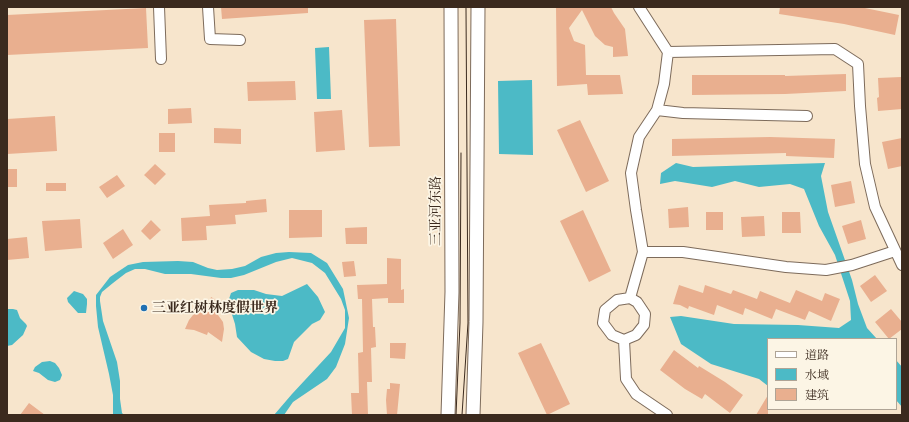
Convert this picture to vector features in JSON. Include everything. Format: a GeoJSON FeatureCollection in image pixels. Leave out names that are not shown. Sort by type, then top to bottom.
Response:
{"type":"FeatureCollection","features":[{"type":"Feature","properties":{"kind":"main road","name":"三亚河东路"},"geometry":{"type":"LineString","coordinates":[[448,415],[452,292],[451,7]]}},
{"type":"Feature","properties":{"kind":"main road"},"geometry":{"type":"LineString","coordinates":[[473,415],[476,314],[478,7]]}},
{"type":"Feature","properties":{"kind":"lane"},"geometry":{"type":"LineString","coordinates":[[159,7],[161,60]]}},
{"type":"Feature","properties":{"kind":"lane"},"geometry":{"type":"LineString","coordinates":[[208,7],[210,38],[240,40]]}},
{"type":"Feature","properties":{"kind":"lane"},"geometry":{"type":"LineString","coordinates":[[630,298],[643,252],[631,173],[639,138],[657,110],[664,84],[668,52],[639,7]]}},
{"type":"Feature","properties":{"kind":"lane"},"geometry":{"type":"LineString","coordinates":[[668,52],[835,49],[858,64],[865,164],[875,206],[902,265]]}},
{"type":"Feature","properties":{"kind":"lane"},"geometry":{"type":"LineString","coordinates":[[657,110],[690,114],[807,116]]}},
{"type":"Feature","properties":{"kind":"lane"},"geometry":{"type":"LineString","coordinates":[[643,252],[683,252],[786,267],[826,270],[852,265],[895,251]]}},
{"type":"Feature","properties":{"kind":"lane"},"geometry":{"type":"LineString","coordinates":[[630,298],[637,302],[646,314],[644,325],[636,335],[624,340],[612,335],[603,323],[604,316],[606,310],[617,300],[630,298]]}},
{"type":"Feature","properties":{"kind":"lane"},"geometry":{"type":"LineString","coordinates":[[624,340],[626,378],[636,394],[667,415]]}},
{"type":"Feature","properties":{"kind":"water"},"geometry":{"type":"Polygon","coordinates":[[[329,47],[331,99],[317,99],[315,48],[329,47]]]}},
{"type":"Feature","properties":{"kind":"water"},"geometry":{"type":"Polygon","coordinates":[[[532,80],[533,155],[499,154],[498,81],[532,80]]]}},
{"type":"Feature","properties":{"kind":"water"},"geometry":{"type":"Polygon","coordinates":[[[676,163],[693,167],[825,163],[821,176],[828,212],[867,328],[876,338],[767,338],[767,385],[759,379],[711,364],[681,344],[670,317],[681,316],[734,324],[798,325],[839,328],[851,320],[850,301],[835,255],[819,226],[804,189],[790,184],[759,187],[735,181],[712,187],[675,181],[660,184],[661,173],[676,163]]]}},
{"type":"Feature","properties":{"kind":"water"},"geometry":{"type":"Polygon","coordinates":[[[276,253],[311,253],[327,263],[343,289],[349,318],[345,344],[336,367],[327,379],[293,402],[284,415],[274,415],[331,352],[345,328],[345,310],[341,299],[325,273],[312,263],[292,258],[231,278],[191,274],[165,274],[145,269],[135,269],[126,273],[113,283],[102,292],[100,297],[103,321],[117,362],[120,381],[120,399],[122,413],[124,415],[113,415],[113,395],[98,327],[96,306],[96,295],[110,277],[128,265],[143,262],[193,262],[217,270],[232,269],[245,266],[261,257],[276,253]]]}},
{"type":"Feature","properties":{"kind":"water"},"geometry":{"type":"Polygon","coordinates":[[[307,284],[318,297],[325,312],[320,320],[312,324],[294,342],[288,359],[283,361],[275,361],[264,359],[251,352],[237,337],[235,324],[228,302],[231,293],[238,290],[254,290],[266,294],[282,296],[307,284]]]}},
{"type":"Feature","properties":{"kind":"water"},"geometry":{"type":"Polygon","coordinates":[[[74,291],[83,294],[87,299],[86,313],[78,313],[68,302],[67,298],[74,291]]]}},
{"type":"Feature","properties":{"kind":"water"},"geometry":{"type":"Polygon","coordinates":[[[7,309],[17,310],[20,318],[27,326],[23,335],[12,345],[7,346],[7,309]]]}},
{"type":"Feature","properties":{"kind":"water"},"geometry":{"type":"Polygon","coordinates":[[[50,361],[55,363],[62,375],[60,380],[55,382],[48,380],[39,373],[33,371],[35,367],[42,362],[50,361]]]}},
{"type":"Feature","properties":{"kind":"water"},"geometry":{"type":"Polygon","coordinates":[[[897,361],[902,367],[902,407],[897,401],[897,361]]]}},
{"type":"Feature","properties":{"kind":"building"},"geometry":{"type":"Polygon","coordinates":[[[221,7],[308,7],[308,13],[222,19],[221,7]]]}},
{"type":"Feature","properties":{"kind":"building"},"geometry":{"type":"Polygon","coordinates":[[[556,7],[611,7],[625,29],[628,56],[613,57],[613,47],[605,45],[595,36],[582,10],[569,28],[574,41],[585,45],[586,75],[620,75],[623,94],[588,95],[587,84],[557,86],[556,7]]]}},
{"type":"Feature","properties":{"kind":"building"},"geometry":{"type":"Polygon","coordinates":[[[780,7],[860,7],[899,15],[895,35],[844,24],[779,14],[780,7]]]}},
{"type":"Feature","properties":{"kind":"building"},"geometry":{"type":"Polygon","coordinates":[[[146,8],[148,48],[7,55],[7,15],[146,8]]]}},
{"type":"Feature","properties":{"kind":"building"},"geometry":{"type":"Polygon","coordinates":[[[396,19],[400,146],[369,147],[364,20],[396,19]]]}},
{"type":"Feature","properties":{"kind":"building"},"geometry":{"type":"Polygon","coordinates":[[[846,74],[846,91],[785,94],[692,95],[692,75],[785,76],[846,74]]]}},
{"type":"Feature","properties":{"kind":"building"},"geometry":{"type":"Polygon","coordinates":[[[901,77],[902,109],[878,111],[878,78],[901,77]]]}},
{"type":"Feature","properties":{"kind":"building"},"geometry":{"type":"Polygon","coordinates":[[[295,81],[296,100],[248,101],[247,82],[295,81]]]}},
{"type":"Feature","properties":{"kind":"building"},"geometry":{"type":"Polygon","coordinates":[[[191,108],[192,123],[168,124],[168,109],[191,108]]]}},
{"type":"Feature","properties":{"kind":"building"},"geometry":{"type":"Polygon","coordinates":[[[342,110],[345,150],[316,152],[314,112],[342,110]]]}},
{"type":"Feature","properties":{"kind":"building"},"geometry":{"type":"Polygon","coordinates":[[[55,116],[57,151],[7,154],[7,119],[55,116]]]}},
{"type":"Feature","properties":{"kind":"building"},"geometry":{"type":"Polygon","coordinates":[[[580,120],[609,181],[586,192],[557,130],[580,120]]]}},
{"type":"Feature","properties":{"kind":"building"},"geometry":{"type":"Polygon","coordinates":[[[214,128],[241,129],[241,144],[214,143],[214,128]]]}},
{"type":"Feature","properties":{"kind":"building"},"geometry":{"type":"Polygon","coordinates":[[[159,133],[175,133],[175,152],[159,152],[159,133]]]}},
{"type":"Feature","properties":{"kind":"building"},"geometry":{"type":"Polygon","coordinates":[[[770,137],[835,139],[834,158],[786,156],[786,153],[672,156],[672,139],[770,137]]]}},
{"type":"Feature","properties":{"kind":"building"},"geometry":{"type":"Polygon","coordinates":[[[902,138],[902,166],[888,169],[882,142],[902,138]]]}},
{"type":"Feature","properties":{"kind":"building"},"geometry":{"type":"Polygon","coordinates":[[[155,164],[166,174],[155,185],[144,175],[155,164]]]}},
{"type":"Feature","properties":{"kind":"building"},"geometry":{"type":"Polygon","coordinates":[[[7,169],[17,169],[17,187],[7,187],[7,169]]]}},
{"type":"Feature","properties":{"kind":"building"},"geometry":{"type":"Polygon","coordinates":[[[117,175],[125,186],[107,198],[99,187],[117,175]]]}},
{"type":"Feature","properties":{"kind":"building"},"geometry":{"type":"Polygon","coordinates":[[[851,181],[855,203],[835,207],[831,185],[851,181]]]}},
{"type":"Feature","properties":{"kind":"building"},"geometry":{"type":"Polygon","coordinates":[[[46,183],[66,183],[66,191],[46,191],[46,183]]]}},
{"type":"Feature","properties":{"kind":"building"},"geometry":{"type":"Polygon","coordinates":[[[266,199],[267,212],[235,215],[236,224],[206,226],[207,240],[182,241],[181,218],[210,216],[209,205],[246,203],[246,201],[266,199]]]}},
{"type":"Feature","properties":{"kind":"building"},"geometry":{"type":"Polygon","coordinates":[[[688,207],[689,227],[669,228],[668,209],[688,207]]]}},
{"type":"Feature","properties":{"kind":"building"},"geometry":{"type":"Polygon","coordinates":[[[289,210],[322,210],[322,237],[289,238],[289,210]]]}},
{"type":"Feature","properties":{"kind":"building"},"geometry":{"type":"Polygon","coordinates":[[[583,210],[611,271],[589,282],[560,221],[583,210]]]}},
{"type":"Feature","properties":{"kind":"building"},"geometry":{"type":"Polygon","coordinates":[[[706,212],[723,212],[723,230],[706,230],[706,212]]]}},
{"type":"Feature","properties":{"kind":"building"},"geometry":{"type":"Polygon","coordinates":[[[782,212],[800,212],[801,233],[782,233],[782,212]]]}},
{"type":"Feature","properties":{"kind":"building"},"geometry":{"type":"Polygon","coordinates":[[[764,216],[765,236],[742,237],[741,217],[764,216]]]}},
{"type":"Feature","properties":{"kind":"building"},"geometry":{"type":"Polygon","coordinates":[[[80,219],[82,248],[45,251],[42,221],[80,219]]]}},
{"type":"Feature","properties":{"kind":"building"},"geometry":{"type":"Polygon","coordinates":[[[151,220],[161,230],[150,240],[141,231],[151,220]]]}},
{"type":"Feature","properties":{"kind":"building"},"geometry":{"type":"Polygon","coordinates":[[[861,220],[866,239],[848,244],[842,226],[861,220]]]}},
{"type":"Feature","properties":{"kind":"building"},"geometry":{"type":"Polygon","coordinates":[[[367,227],[367,244],[346,244],[345,228],[367,227]]]}},
{"type":"Feature","properties":{"kind":"building"},"geometry":{"type":"Polygon","coordinates":[[[123,229],[133,245],[113,259],[103,243],[123,229]]]}},
{"type":"Feature","properties":{"kind":"building"},"geometry":{"type":"Polygon","coordinates":[[[27,237],[29,258],[7,260],[7,239],[27,237]]]}},
{"type":"Feature","properties":{"kind":"building"},"geometry":{"type":"Polygon","coordinates":[[[387,258],[401,259],[401,290],[404,289],[404,303],[388,303],[388,298],[372,299],[373,327],[375,327],[376,347],[371,348],[372,382],[367,382],[368,415],[352,415],[351,393],[359,393],[358,353],[363,352],[362,299],[358,299],[357,285],[387,284],[387,258]]]}},
{"type":"Feature","properties":{"kind":"building"},"geometry":{"type":"Polygon","coordinates":[[[354,261],[356,276],[344,277],[342,262],[354,261]]]}},
{"type":"Feature","properties":{"kind":"building"},"geometry":{"type":"Polygon","coordinates":[[[875,275],[887,291],[871,302],[860,286],[875,275]]]}},
{"type":"Feature","properties":{"kind":"building"},"geometry":{"type":"Polygon","coordinates":[[[679,285],[703,293],[705,285],[731,294],[733,290],[757,299],[760,291],[790,303],[796,290],[822,301],[825,293],[840,299],[831,321],[809,311],[805,320],[776,309],[772,319],[745,308],[743,315],[717,305],[714,315],[689,306],[688,309],[680,305],[673,304],[679,285]]]}},
{"type":"Feature","properties":{"kind":"building"},"geometry":{"type":"Polygon","coordinates":[[[211,297],[220,302],[217,311],[223,322],[224,329],[222,342],[208,332],[207,335],[194,330],[185,329],[193,315],[208,307],[211,297]]]}},
{"type":"Feature","properties":{"kind":"building"},"geometry":{"type":"Polygon","coordinates":[[[891,309],[902,322],[902,329],[888,338],[875,322],[891,309]]]}},
{"type":"Feature","properties":{"kind":"building"},"geometry":{"type":"Polygon","coordinates":[[[390,343],[406,343],[405,359],[390,358],[390,343]]]}},
{"type":"Feature","properties":{"kind":"building"},"geometry":{"type":"Polygon","coordinates":[[[541,343],[570,404],[547,415],[518,353],[541,343]]]}},
{"type":"Feature","properties":{"kind":"building"},"geometry":{"type":"Polygon","coordinates":[[[674,350],[698,368],[699,366],[743,395],[730,413],[705,394],[702,399],[685,389],[660,370],[674,350]]]}},
{"type":"Feature","properties":{"kind":"building"},"geometry":{"type":"Polygon","coordinates":[[[390,383],[400,384],[397,415],[387,415],[387,389],[390,389],[390,383]]]}},
{"type":"Feature","properties":{"kind":"building"},"geometry":{"type":"Polygon","coordinates":[[[767,397],[768,415],[756,415],[767,397]]]}},
{"type":"Feature","properties":{"kind":"building"},"geometry":{"type":"Polygon","coordinates":[[[29,403],[45,415],[20,415],[29,403]]]}},
{"type":"Feature","properties":{"kind":"tram line"},"geometry":{"type":"LineString","coordinates":[[462,415],[468,323],[466,7]]}},
{"type":"Feature","properties":{"kind":"tram line"},"geometry":{"type":"LineString","coordinates":[[456,415],[460,323],[461,153]]}},
{"type":"Feature","properties":{"kind":"place","name":"三亚红树林度假世界"},"geometry":{"type":"Point","coordinates":[144,308]}}]}
